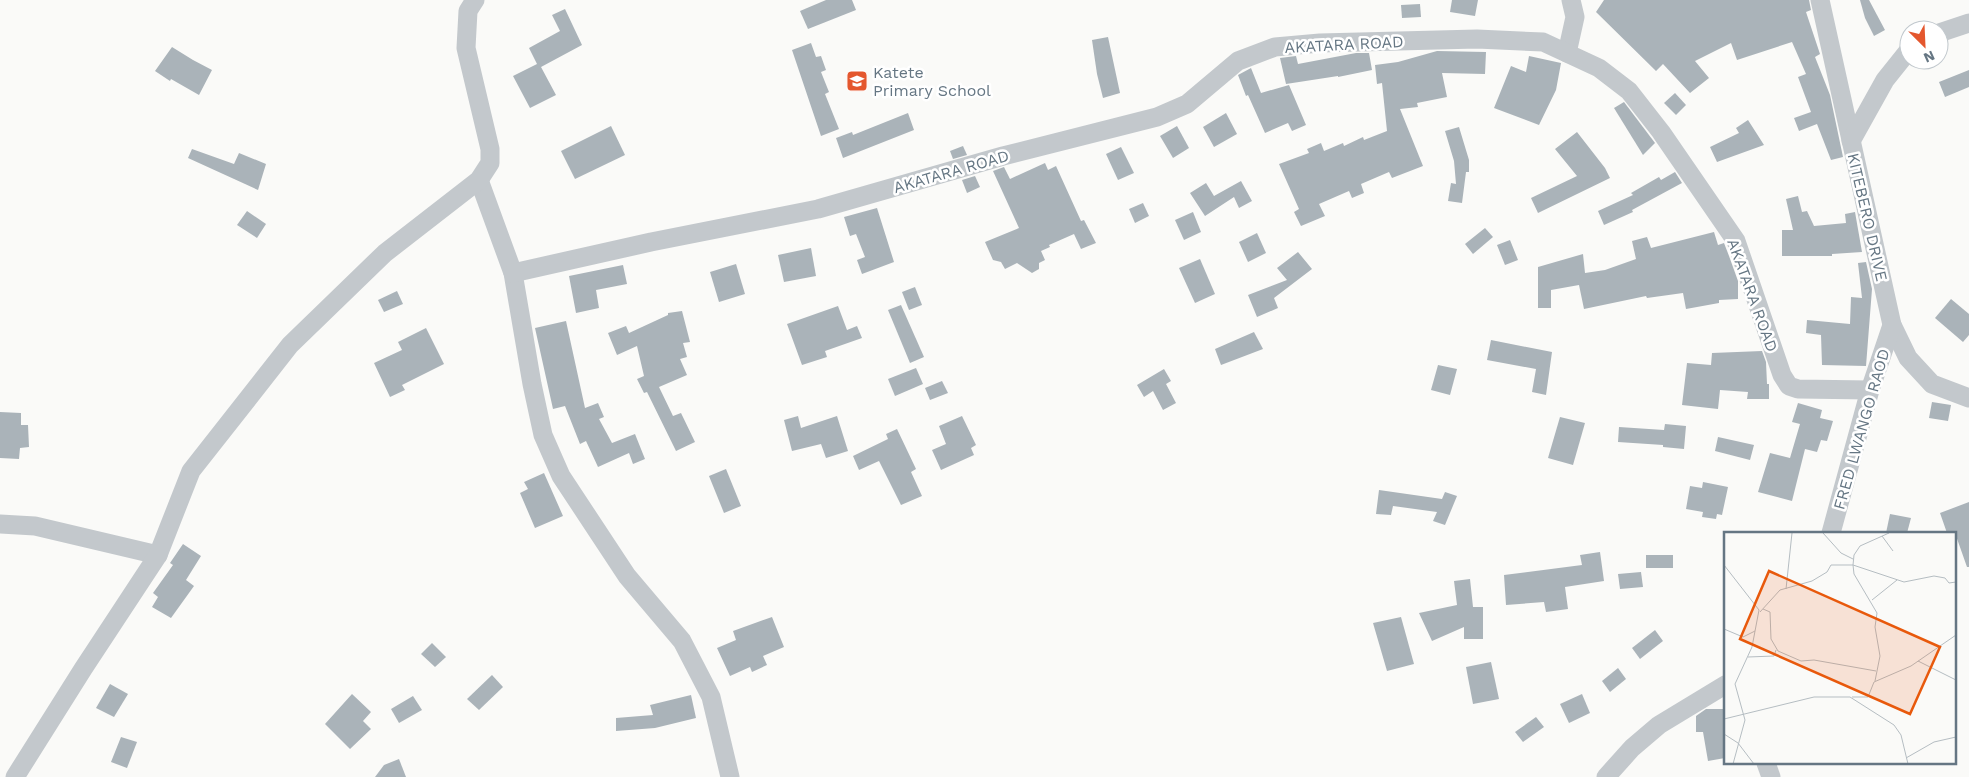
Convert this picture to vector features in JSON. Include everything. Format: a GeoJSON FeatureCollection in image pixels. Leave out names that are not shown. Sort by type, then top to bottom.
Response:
{"type":"FeatureCollection","features":[{"type":"Feature","properties":{"kind":"street"},"geometry":{"type":"LineString","coordinates":[[15,777],[158,555],[190,471],[290,345],[385,253],[479,180],[490,163],[490,149],[466,48],[468,11],[476,0]]}},
{"type":"Feature","properties":{"kind":"street"},"geometry":{"type":"LineString","coordinates":[[1567,54],[1575,17],[1571,0]]}},
{"type":"Feature","properties":{"kind":"street","name":"KITEBERO DRIVE"},"geometry":{"type":"LineString","coordinates":[[1820,0],[1892,325],[1908,358],[1932,384],[1969,398]]}},
{"type":"Feature","properties":{"kind":"street"},"geometry":{"type":"LineString","coordinates":[[1949,30],[1969,23]]}},
{"type":"Feature","properties":{"kind":"street","name":"AKATARA ROAD"},"geometry":{"type":"LineString","coordinates":[[513,273],[651,242],[818,209],[1003,156],[1157,117],[1187,104],[1238,61],[1275,47],[1320,43],[1477,39],[1543,42],[1599,68],[1629,90],[1661,132],[1736,242],[1782,375],[1788,386],[1798,389],[1870,390]]}},
{"type":"Feature","properties":{"kind":"street"},"geometry":{"type":"LineString","coordinates":[[1851,141],[1885,80],[1899,62]]}},
{"type":"Feature","properties":{"kind":"street"},"geometry":{"type":"LineString","coordinates":[[479,180],[513,273],[532,384],[543,435],[561,476],[627,576],[682,641],[712,697],[730,777]]}},
{"type":"Feature","properties":{"kind":"street","name":"FRED LWANGO RAOD"},"geometry":{"type":"LineString","coordinates":[[1831,532],[1870,390],[1892,325]]}},
{"type":"Feature","properties":{"kind":"street"},"geometry":{"type":"LineString","coordinates":[[0,524],[35,526],[158,555]]}},
{"type":"Feature","properties":{"kind":"street"},"geometry":{"type":"LineString","coordinates":[[1606,777],[1632,748],[1658,725],[1724,686]]}},
{"type":"Feature","properties":{"kind":"street"},"geometry":{"type":"LineString","coordinates":[[1766,764],[1771,777]]}},
{"type":"Feature","properties":{"kind":"building"},"geometry":{"type":"Polygon","coordinates":[[[826,0],[852,0],[856,10],[808,29],[800,11],[826,0]]]}},
{"type":"Feature","properties":{"kind":"building"},"geometry":{"type":"Polygon","coordinates":[[[1452,0],[1478,0],[1475,16],[1450,12],[1452,0]]]}},
{"type":"Feature","properties":{"kind":"building"},"geometry":{"type":"Polygon","coordinates":[[[1604,0],[1809,0],[1811,10],[1806,12],[1820,54],[1815,57],[1830,95],[1843,157],[1831,160],[1817,124],[1799,131],[1794,118],[1811,112],[1798,77],[1806,74],[1792,42],[1737,60],[1731,43],[1695,61],[1709,78],[1690,93],[1663,64],[1656,71],[1596,12],[1604,0]]]}},
{"type":"Feature","properties":{"kind":"building"},"geometry":{"type":"Polygon","coordinates":[[[1860,0],[1869,0],[1885,30],[1874,36],[1865,18],[1860,0]]]}},
{"type":"Feature","properties":{"kind":"building"},"geometry":{"type":"Polygon","coordinates":[[[1420,4],[1421,17],[1402,18],[1401,5],[1420,4]]]}},
{"type":"Feature","properties":{"kind":"building"},"geometry":{"type":"Polygon","coordinates":[[[565,9],[582,45],[541,67],[556,95],[530,108],[513,76],[537,64],[529,48],[560,31],[552,15],[565,9]]]}},
{"type":"Feature","properties":{"kind":"building"},"geometry":{"type":"Polygon","coordinates":[[[1108,37],[1120,93],[1103,98],[1092,40],[1108,37]]]}},
{"type":"Feature","properties":{"kind":"building"},"geometry":{"type":"Polygon","coordinates":[[[811,43],[816,57],[821,56],[826,70],[821,72],[829,92],[825,94],[839,129],[821,136],[792,50],[811,43]]]}},
{"type":"Feature","properties":{"kind":"building"},"geometry":{"type":"Polygon","coordinates":[[[172,47],[212,70],[199,95],[171,79],[170,81],[155,71],[172,47]]]}},
{"type":"Feature","properties":{"kind":"building"},"geometry":{"type":"Polygon","coordinates":[[[1437,51],[1486,52],[1485,74],[1442,73],[1447,97],[1417,103],[1418,107],[1400,109],[1423,166],[1392,178],[1389,172],[1361,184],[1364,193],[1352,198],[1349,191],[1319,204],[1325,216],[1301,226],[1294,212],[1299,209],[1279,164],[1309,153],[1307,149],[1321,143],[1324,151],[1343,143],[1344,146],[1363,137],[1364,140],[1387,131],[1382,83],[1377,84],[1375,65],[1398,62],[1437,51]]]}},
{"type":"Feature","properties":{"kind":"building"},"geometry":{"type":"Polygon","coordinates":[[[1356,53],[1369,53],[1372,70],[1286,84],[1280,58],[1296,56],[1298,64],[1356,53]]]}},
{"type":"Feature","properties":{"kind":"building"},"geometry":{"type":"Polygon","coordinates":[[[1529,56],[1561,63],[1556,90],[1539,125],[1494,108],[1511,66],[1526,72],[1529,56]]]}},
{"type":"Feature","properties":{"kind":"building"},"geometry":{"type":"Polygon","coordinates":[[[1251,68],[1261,93],[1289,85],[1306,125],[1292,131],[1288,123],[1265,133],[1248,95],[1246,96],[1238,75],[1251,68]]]}},
{"type":"Feature","properties":{"kind":"building"},"geometry":{"type":"Polygon","coordinates":[[[1969,70],[1969,87],[1945,97],[1939,82],[1969,70]]]}},
{"type":"Feature","properties":{"kind":"building"},"geometry":{"type":"Polygon","coordinates":[[[1675,93],[1686,105],[1676,115],[1664,103],[1675,93]]]}},
{"type":"Feature","properties":{"kind":"building"},"geometry":{"type":"Polygon","coordinates":[[[1624,102],[1655,143],[1643,155],[1614,108],[1624,102]]]}},
{"type":"Feature","properties":{"kind":"building"},"geometry":{"type":"Polygon","coordinates":[[[908,113],[914,130],[843,158],[836,138],[852,132],[853,135],[908,113]]]}},
{"type":"Feature","properties":{"kind":"building"},"geometry":{"type":"Polygon","coordinates":[[[1226,113],[1237,134],[1214,147],[1203,127],[1226,113]]]}},
{"type":"Feature","properties":{"kind":"building"},"geometry":{"type":"Polygon","coordinates":[[[1748,120],[1764,145],[1717,162],[1710,147],[1739,133],[1736,128],[1748,120]]]}},
{"type":"Feature","properties":{"kind":"building"},"geometry":{"type":"Polygon","coordinates":[[[611,126],[625,155],[575,179],[561,151],[611,126]]]}},
{"type":"Feature","properties":{"kind":"building"},"geometry":{"type":"Polygon","coordinates":[[[1177,126],[1189,148],[1173,158],[1160,136],[1177,126]]]}},
{"type":"Feature","properties":{"kind":"building"},"geometry":{"type":"Polygon","coordinates":[[[1459,127],[1469,160],[1469,172],[1466,172],[1462,203],[1448,201],[1451,183],[1456,184],[1454,161],[1445,131],[1459,127]]]}},
{"type":"Feature","properties":{"kind":"building"},"geometry":{"type":"Polygon","coordinates":[[[1577,132],[1605,168],[1610,178],[1538,213],[1531,198],[1577,176],[1555,149],[1577,132]]]}},
{"type":"Feature","properties":{"kind":"building"},"geometry":{"type":"Polygon","coordinates":[[[963,146],[967,155],[953,159],[950,151],[963,146]]]}},
{"type":"Feature","properties":{"kind":"building"},"geometry":{"type":"Polygon","coordinates":[[[1121,147],[1134,173],[1118,180],[1106,154],[1121,147]]]}},
{"type":"Feature","properties":{"kind":"building"},"geometry":{"type":"Polygon","coordinates":[[[192,149],[234,164],[239,153],[266,164],[258,190],[188,158],[192,149]]]}},
{"type":"Feature","properties":{"kind":"building"},"geometry":{"type":"Polygon","coordinates":[[[1045,163],[1048,170],[1056,166],[1081,221],[1084,220],[1096,243],[1081,249],[1074,234],[1049,245],[1050,247],[1041,251],[1045,260],[1039,263],[1039,269],[1032,273],[1017,263],[1005,269],[1001,262],[993,260],[985,242],[1019,228],[993,171],[1004,167],[1010,179],[1045,163]]]}},
{"type":"Feature","properties":{"kind":"building"},"geometry":{"type":"Polygon","coordinates":[[[1675,172],[1682,183],[1632,210],[1633,212],[1604,225],[1598,211],[1633,195],[1631,193],[1659,177],[1661,180],[1675,172]]]}},
{"type":"Feature","properties":{"kind":"building"},"geometry":{"type":"Polygon","coordinates":[[[975,176],[980,187],[967,193],[962,180],[975,176]]]}},
{"type":"Feature","properties":{"kind":"building"},"geometry":{"type":"Polygon","coordinates":[[[1241,181],[1252,201],[1239,208],[1234,197],[1205,216],[1190,193],[1206,183],[1214,196],[1241,181]]]}},
{"type":"Feature","properties":{"kind":"building"},"geometry":{"type":"Polygon","coordinates":[[[1798,196],[1802,212],[1807,211],[1814,226],[1846,223],[1845,214],[1855,212],[1862,252],[1832,254],[1832,256],[1782,256],[1782,230],[1793,230],[1786,199],[1798,196]]]}},
{"type":"Feature","properties":{"kind":"building"},"geometry":{"type":"Polygon","coordinates":[[[1143,203],[1149,216],[1135,223],[1129,209],[1143,203]]]}},
{"type":"Feature","properties":{"kind":"building"},"geometry":{"type":"Polygon","coordinates":[[[877,208],[894,262],[862,274],[857,260],[865,257],[856,234],[850,236],[844,217],[877,208]]]}},
{"type":"Feature","properties":{"kind":"building"},"geometry":{"type":"Polygon","coordinates":[[[247,211],[266,224],[257,238],[237,225],[247,211]]]}},
{"type":"Feature","properties":{"kind":"building"},"geometry":{"type":"Polygon","coordinates":[[[1193,212],[1201,232],[1184,240],[1175,220],[1193,212]]]}},
{"type":"Feature","properties":{"kind":"building"},"geometry":{"type":"Polygon","coordinates":[[[1485,228],[1493,237],[1473,254],[1465,244],[1485,228]]]}},
{"type":"Feature","properties":{"kind":"building"},"geometry":{"type":"Polygon","coordinates":[[[1714,232],[1718,245],[1724,243],[1738,281],[1738,299],[1719,300],[1719,303],[1686,309],[1683,293],[1647,298],[1646,296],[1584,309],[1579,285],[1551,290],[1551,308],[1538,308],[1538,267],[1583,254],[1585,273],[1605,270],[1636,259],[1632,241],[1647,237],[1651,248],[1714,232]]]}},
{"type":"Feature","properties":{"kind":"building"},"geometry":{"type":"Polygon","coordinates":[[[1257,233],[1266,253],[1248,262],[1239,242],[1257,233]]]}},
{"type":"Feature","properties":{"kind":"building"},"geometry":{"type":"Polygon","coordinates":[[[1510,240],[1518,260],[1505,265],[1497,245],[1510,240]]]}},
{"type":"Feature","properties":{"kind":"building"},"geometry":{"type":"Polygon","coordinates":[[[811,248],[816,276],[784,282],[778,255],[811,248]]]}},
{"type":"Feature","properties":{"kind":"building"},"geometry":{"type":"Polygon","coordinates":[[[1298,252],[1312,269],[1274,298],[1278,308],[1257,317],[1248,295],[1287,280],[1277,268],[1298,252]]]}},
{"type":"Feature","properties":{"kind":"building"},"geometry":{"type":"Polygon","coordinates":[[[1200,259],[1215,294],[1195,303],[1179,268],[1200,259]]]}},
{"type":"Feature","properties":{"kind":"building"},"geometry":{"type":"Polygon","coordinates":[[[1866,262],[1872,289],[1866,366],[1822,365],[1821,335],[1806,333],[1807,320],[1850,324],[1851,297],[1862,298],[1858,263],[1866,262]]]}},
{"type":"Feature","properties":{"kind":"building"},"geometry":{"type":"Polygon","coordinates":[[[736,264],[745,294],[719,302],[710,272],[736,264]]]}},
{"type":"Feature","properties":{"kind":"building"},"geometry":{"type":"Polygon","coordinates":[[[623,265],[627,284],[596,290],[599,308],[576,313],[569,276],[623,265]]]}},
{"type":"Feature","properties":{"kind":"building"},"geometry":{"type":"Polygon","coordinates":[[[915,287],[922,305],[909,310],[902,292],[915,287]]]}},
{"type":"Feature","properties":{"kind":"building"},"geometry":{"type":"Polygon","coordinates":[[[397,291],[403,304],[384,312],[378,300],[397,291]]]}},
{"type":"Feature","properties":{"kind":"building"},"geometry":{"type":"Polygon","coordinates":[[[1951,299],[1969,314],[1969,335],[1963,342],[1935,318],[1951,299]]]}},
{"type":"Feature","properties":{"kind":"building"},"geometry":{"type":"Polygon","coordinates":[[[901,305],[924,357],[910,363],[888,310],[901,305]]]}},
{"type":"Feature","properties":{"kind":"building"},"geometry":{"type":"Polygon","coordinates":[[[838,306],[847,330],[857,326],[862,338],[825,351],[827,357],[802,365],[787,324],[838,306]]]}},
{"type":"Feature","properties":{"kind":"building"},"geometry":{"type":"Polygon","coordinates":[[[682,311],[690,342],[683,343],[687,357],[680,359],[687,375],[659,387],[673,416],[681,413],[695,442],[676,451],[647,392],[644,393],[637,379],[644,376],[637,346],[617,355],[608,333],[626,326],[629,333],[668,315],[668,313],[682,311]]]}},
{"type":"Feature","properties":{"kind":"building"},"geometry":{"type":"Polygon","coordinates":[[[566,321],[585,408],[598,403],[604,417],[599,419],[612,443],[635,434],[645,459],[633,464],[629,453],[598,467],[586,441],[580,444],[565,406],[553,409],[535,328],[566,321]]]}},
{"type":"Feature","properties":{"kind":"building"},"geometry":{"type":"Polygon","coordinates":[[[426,328],[444,364],[402,385],[405,390],[390,397],[374,363],[402,350],[398,342],[426,328]]]}},
{"type":"Feature","properties":{"kind":"building"},"geometry":{"type":"Polygon","coordinates":[[[1254,332],[1263,349],[1221,365],[1215,349],[1254,332]]]}},
{"type":"Feature","properties":{"kind":"building"},"geometry":{"type":"Polygon","coordinates":[[[1491,340],[1552,352],[1546,395],[1532,392],[1536,369],[1487,360],[1491,340]]]}},
{"type":"Feature","properties":{"kind":"building"},"geometry":{"type":"Polygon","coordinates":[[[1762,351],[1766,362],[1769,399],[1747,399],[1748,392],[1720,390],[1718,409],[1682,405],[1687,363],[1711,365],[1712,353],[1762,351]]]}},
{"type":"Feature","properties":{"kind":"building"},"geometry":{"type":"Polygon","coordinates":[[[1438,365],[1457,369],[1450,395],[1431,390],[1438,365]]]}},
{"type":"Feature","properties":{"kind":"building"},"geometry":{"type":"Polygon","coordinates":[[[916,368],[923,384],[895,396],[888,379],[916,368]]]}},
{"type":"Feature","properties":{"kind":"building"},"geometry":{"type":"Polygon","coordinates":[[[1164,369],[1171,381],[1166,384],[1176,403],[1163,410],[1153,391],[1144,397],[1137,385],[1164,369]]]}},
{"type":"Feature","properties":{"kind":"building"},"geometry":{"type":"Polygon","coordinates":[[[942,381],[948,393],[930,400],[925,388],[942,381]]]}},
{"type":"Feature","properties":{"kind":"building"},"geometry":{"type":"Polygon","coordinates":[[[1932,402],[1951,405],[1948,421],[1929,418],[1932,402]]]}},
{"type":"Feature","properties":{"kind":"building"},"geometry":{"type":"Polygon","coordinates":[[[1798,403],[1822,410],[1820,418],[1833,421],[1827,441],[1821,440],[1817,452],[1805,449],[1792,501],[1758,492],[1770,453],[1790,458],[1800,424],[1792,422],[1798,403]]]}},
{"type":"Feature","properties":{"kind":"building"},"geometry":{"type":"Polygon","coordinates":[[[0,412],[21,413],[21,425],[28,425],[29,447],[20,448],[19,459],[0,458],[0,412]]]}},
{"type":"Feature","properties":{"kind":"building"},"geometry":{"type":"Polygon","coordinates":[[[798,416],[801,428],[837,416],[848,451],[826,458],[821,444],[792,451],[784,420],[798,416]]]}},
{"type":"Feature","properties":{"kind":"building"},"geometry":{"type":"Polygon","coordinates":[[[962,416],[976,445],[971,448],[974,455],[941,470],[932,450],[946,444],[939,426],[962,416]]]}},
{"type":"Feature","properties":{"kind":"building"},"geometry":{"type":"Polygon","coordinates":[[[1560,417],[1585,423],[1573,465],[1548,458],[1560,417]]]}},
{"type":"Feature","properties":{"kind":"building"},"geometry":{"type":"Polygon","coordinates":[[[1665,424],[1686,426],[1684,449],[1663,447],[1663,445],[1618,442],[1619,427],[1664,430],[1665,424]]]}},
{"type":"Feature","properties":{"kind":"building"},"geometry":{"type":"Polygon","coordinates":[[[897,429],[916,469],[911,472],[922,496],[901,505],[879,461],[859,470],[853,456],[888,439],[886,434],[897,429]]]}},
{"type":"Feature","properties":{"kind":"building"},"geometry":{"type":"Polygon","coordinates":[[[1718,437],[1754,445],[1750,460],[1715,451],[1718,437]]]}},
{"type":"Feature","properties":{"kind":"building"},"geometry":{"type":"Polygon","coordinates":[[[726,469],[741,506],[724,513],[709,476],[726,469]]]}},
{"type":"Feature","properties":{"kind":"building"},"geometry":{"type":"Polygon","coordinates":[[[544,473],[563,516],[535,528],[520,493],[528,489],[524,482],[544,473]]]}},
{"type":"Feature","properties":{"kind":"building"},"geometry":{"type":"Polygon","coordinates":[[[1703,482],[1728,487],[1722,515],[1717,514],[1716,519],[1702,517],[1703,512],[1686,509],[1690,486],[1702,488],[1703,482]]]}},
{"type":"Feature","properties":{"kind":"building"},"geometry":{"type":"Polygon","coordinates":[[[1379,490],[1442,499],[1445,492],[1457,496],[1445,525],[1433,521],[1437,512],[1393,506],[1391,515],[1376,514],[1379,490]]]}},
{"type":"Feature","properties":{"kind":"building"},"geometry":{"type":"Polygon","coordinates":[[[1969,502],[1969,567],[1967,567],[1956,532],[1947,532],[1940,513],[1969,502]]]}},
{"type":"Feature","properties":{"kind":"building"},"geometry":{"type":"Polygon","coordinates":[[[1890,514],[1911,518],[1907,532],[1886,532],[1890,514]]]}},
{"type":"Feature","properties":{"kind":"building"},"geometry":{"type":"Polygon","coordinates":[[[183,544],[201,556],[186,580],[194,586],[171,618],[152,607],[158,597],[153,593],[173,565],[170,563],[183,544]]]}},
{"type":"Feature","properties":{"kind":"building"},"geometry":{"type":"Polygon","coordinates":[[[1600,552],[1604,581],[1565,587],[1568,609],[1546,612],[1544,602],[1506,605],[1504,575],[1582,565],[1580,555],[1600,552]]]}},
{"type":"Feature","properties":{"kind":"building"},"geometry":{"type":"Polygon","coordinates":[[[1646,555],[1673,555],[1673,568],[1646,568],[1646,555]]]}},
{"type":"Feature","properties":{"kind":"building"},"geometry":{"type":"Polygon","coordinates":[[[1641,572],[1643,587],[1620,589],[1618,574],[1641,572]]]}},
{"type":"Feature","properties":{"kind":"building"},"geometry":{"type":"Polygon","coordinates":[[[1470,579],[1473,607],[1483,607],[1483,639],[1464,639],[1464,627],[1432,641],[1419,613],[1457,605],[1454,581],[1470,579]]]}},
{"type":"Feature","properties":{"kind":"building"},"geometry":{"type":"Polygon","coordinates":[[[772,617],[784,647],[763,656],[767,665],[752,672],[750,667],[730,676],[717,648],[736,640],[733,631],[772,617]]]}},
{"type":"Feature","properties":{"kind":"building"},"geometry":{"type":"Polygon","coordinates":[[[1401,617],[1414,664],[1387,671],[1373,623],[1401,617]]]}},
{"type":"Feature","properties":{"kind":"building"},"geometry":{"type":"Polygon","coordinates":[[[1655,630],[1663,641],[1640,659],[1632,648],[1655,630]]]}},
{"type":"Feature","properties":{"kind":"building"},"geometry":{"type":"Polygon","coordinates":[[[432,643],[446,657],[435,667],[421,654],[432,643]]]}},
{"type":"Feature","properties":{"kind":"building"},"geometry":{"type":"Polygon","coordinates":[[[1491,662],[1499,699],[1473,704],[1466,667],[1491,662]]]}},
{"type":"Feature","properties":{"kind":"building"},"geometry":{"type":"Polygon","coordinates":[[[1618,668],[1626,679],[1610,692],[1602,681],[1618,668]]]}},
{"type":"Feature","properties":{"kind":"building"},"geometry":{"type":"Polygon","coordinates":[[[492,675],[503,687],[479,710],[467,699],[492,675]]]}},
{"type":"Feature","properties":{"kind":"building"},"geometry":{"type":"Polygon","coordinates":[[[110,684],[128,694],[114,717],[96,708],[110,684]]]}},
{"type":"Feature","properties":{"kind":"building"},"geometry":{"type":"Polygon","coordinates":[[[352,694],[371,712],[363,721],[371,729],[350,749],[325,724],[352,694]]]}},
{"type":"Feature","properties":{"kind":"building"},"geometry":{"type":"Polygon","coordinates":[[[1582,694],[1590,713],[1569,723],[1560,704],[1582,694]]]}},
{"type":"Feature","properties":{"kind":"building"},"geometry":{"type":"Polygon","coordinates":[[[691,695],[696,718],[655,728],[616,731],[616,718],[653,715],[650,705],[691,695]]]}},
{"type":"Feature","properties":{"kind":"building"},"geometry":{"type":"Polygon","coordinates":[[[413,696],[422,710],[399,723],[391,709],[413,696]]]}},
{"type":"Feature","properties":{"kind":"building"},"geometry":{"type":"Polygon","coordinates":[[[1706,709],[1724,709],[1724,758],[1708,761],[1703,732],[1696,732],[1696,716],[1706,709]]]}},
{"type":"Feature","properties":{"kind":"building"},"geometry":{"type":"Polygon","coordinates":[[[1536,717],[1544,727],[1523,742],[1515,732],[1536,717]]]}},
{"type":"Feature","properties":{"kind":"building"},"geometry":{"type":"Polygon","coordinates":[[[121,737],[137,742],[127,768],[111,762],[121,737]]]}},
{"type":"Feature","properties":{"kind":"building"},"geometry":{"type":"Polygon","coordinates":[[[399,759],[406,777],[375,777],[384,765],[399,759]]]}},
{"type":"Feature","properties":{"kind":"place","name":"Katete Primary School"},"geometry":{"type":"Point","coordinates":[857,81]}}]}
